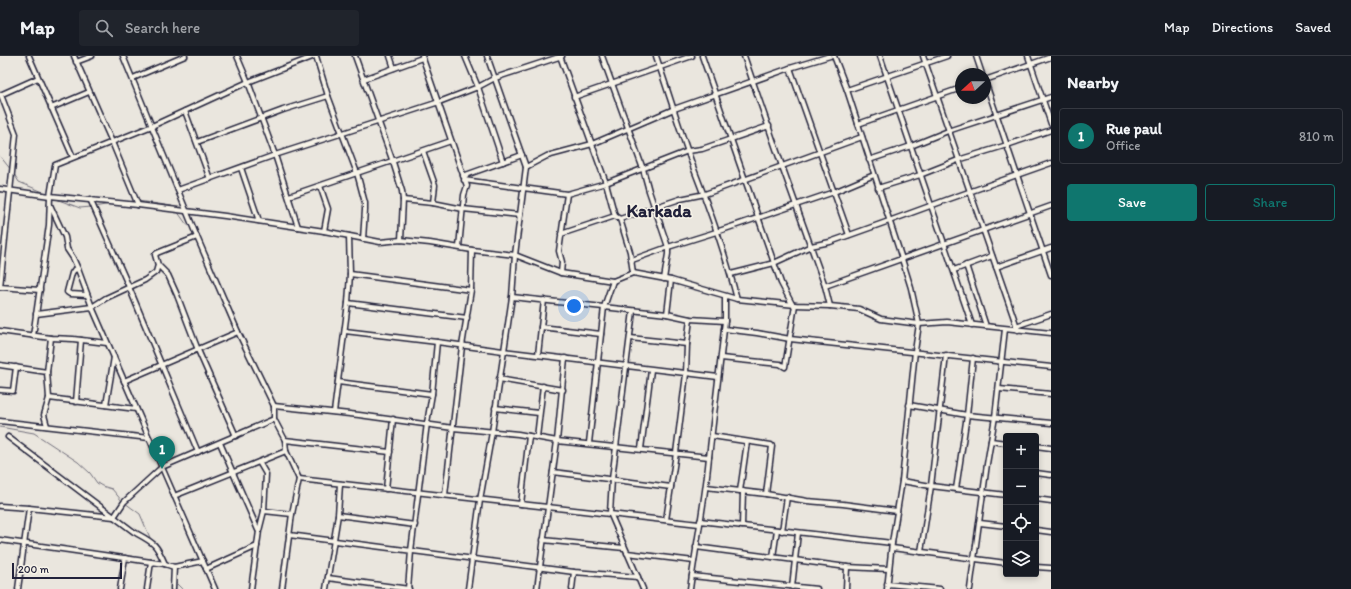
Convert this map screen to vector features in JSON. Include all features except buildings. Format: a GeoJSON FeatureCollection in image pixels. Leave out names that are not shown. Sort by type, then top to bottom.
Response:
{"type":"FeatureCollection","features":[{"type":"Feature","properties":{"kind":"street"},"geometry":{"type":"LineString","coordinates":[[28,56],[72,157]]}},
{"type":"Feature","properties":{"kind":"street"},"geometry":{"type":"LineString","coordinates":[[74,56],[138,204]]}},
{"type":"Feature","properties":{"kind":"street"},"geometry":{"type":"LineString","coordinates":[[76,62],[92,56]]}},
{"type":"Feature","properties":{"kind":"street"},"geometry":{"type":"LineString","coordinates":[[123,56],[186,212],[238,332],[274,406],[274,419],[285,440],[286,451],[299,479],[292,514],[282,589]]}},
{"type":"Feature","properties":{"kind":"street"},"geometry":{"type":"LineString","coordinates":[[133,78],[185,56]]}},
{"type":"Feature","properties":{"kind":"street"},"geometry":{"type":"LineString","coordinates":[[237,56],[275,156],[298,227]]}},
{"type":"Feature","properties":{"kind":"street"},"geometry":{"type":"LineString","coordinates":[[33,336],[55,165],[152,126],[248,82],[316,56],[328,96],[357,173],[365,206],[363,239]]}},
{"type":"Feature","properties":{"kind":"street"},"geometry":{"type":"LineString","coordinates":[[355,56],[379,121],[402,191],[401,240]]}},
{"type":"Feature","properties":{"kind":"street"},"geometry":{"type":"LineString","coordinates":[[390,56],[394,68]]}},
{"type":"Feature","properties":{"kind":"street"},"geometry":{"type":"LineString","coordinates":[[466,56],[503,162]]}},
{"type":"Feature","properties":{"kind":"street"},"geometry":{"type":"LineString","coordinates":[[468,589],[480,500],[492,432],[512,297],[515,255],[526,167],[487,56]]}},
{"type":"Feature","properties":{"kind":"street"},"geometry":{"type":"LineString","coordinates":[[178,190],[342,133],[438,102],[478,88],[495,78],[561,56],[574,97],[606,183],[615,216],[620,219],[632,260],[633,273]]}},
{"type":"Feature","properties":{"kind":"street"},"geometry":{"type":"LineString","coordinates":[[602,56],[643,169],[668,247],[664,279]]}},
{"type":"Feature","properties":{"kind":"street"},"geometry":{"type":"LineString","coordinates":[[656,56],[688,151],[705,194],[716,232],[731,274],[737,299]]}},
{"type":"Feature","properties":{"kind":"street"},"geometry":{"type":"LineString","coordinates":[[574,97],[692,56]]}},
{"type":"Feature","properties":{"kind":"street"},"geometry":{"type":"LineString","coordinates":[[702,56],[781,283],[794,305],[786,367],[780,364],[721,358]]}},
{"type":"Feature","properties":{"kind":"street"},"geometry":{"type":"LineString","coordinates":[[744,56],[825,286],[830,306]]}},
{"type":"Feature","properties":{"kind":"street"},"geometry":{"type":"LineString","coordinates":[[526,167],[547,156],[592,144],[674,109],[714,94],[830,56]]}},
{"type":"Feature","properties":{"kind":"street"},"geometry":{"type":"LineString","coordinates":[[834,56],[847,90],[902,259],[911,288],[919,324],[909,405],[902,481],[887,589]]}},
{"type":"Feature","properties":{"kind":"street"},"geometry":{"type":"LineString","coordinates":[[880,56],[972,325]]}},
{"type":"Feature","properties":{"kind":"street"},"geometry":{"type":"LineString","coordinates":[[923,56],[1017,328]]}},
{"type":"Feature","properties":{"kind":"street"},"geometry":{"type":"LineString","coordinates":[[847,90],[946,56]]}},
{"type":"Feature","properties":{"kind":"street"},"geometry":{"type":"LineString","coordinates":[[976,56],[980,68]]}},
{"type":"Feature","properties":{"kind":"street"},"geometry":{"type":"LineString","coordinates":[[1028,56],[1051,124]]}},
{"type":"Feature","properties":{"kind":"street"},"geometry":{"type":"LineString","coordinates":[[364,80],[422,57],[467,186],[462,209],[459,247]]}},
{"type":"Feature","properties":{"kind":"street"},"geometry":{"type":"LineString","coordinates":[[991,79],[1051,57]]}},
{"type":"Feature","properties":{"kind":"street"},"geometry":{"type":"LineString","coordinates":[[790,68],[849,235]]}},
{"type":"Feature","properties":{"kind":"street"},"geometry":{"type":"LineString","coordinates":[[38,78],[0,95],[16,134],[0,287],[40,290]]}},
{"type":"Feature","properties":{"kind":"street"},"geometry":{"type":"LineString","coordinates":[[858,124],[955,90]]}},
{"type":"Feature","properties":{"kind":"street"},"geometry":{"type":"LineString","coordinates":[[51,108],[89,92]]}},
{"type":"Feature","properties":{"kind":"street"},"geometry":{"type":"LineString","coordinates":[[197,142],[328,96]]}},
{"type":"Feature","properties":{"kind":"street"},"geometry":{"type":"LineString","coordinates":[[991,98],[1051,275]]}},
{"type":"Feature","properties":{"kind":"street"},"geometry":{"type":"LineString","coordinates":[[869,160],[911,146],[948,131],[1051,98]]}},
{"type":"Feature","properties":{"kind":"street"},"geometry":{"type":"LineString","coordinates":[[185,111],[210,179]]}},
{"type":"Feature","properties":{"kind":"street"},"geometry":{"type":"LineString","coordinates":[[463,178],[524,189],[567,194],[606,183],[688,151],[702,149],[769,126]]}},
{"type":"Feature","properties":{"kind":"street"},"geometry":{"type":"LineString","coordinates":[[878,188],[1051,130]]}},
{"type":"Feature","properties":{"kind":"street"},"geometry":{"type":"LineString","coordinates":[[620,219],[680,198],[705,194],[862,137]]}},
{"type":"Feature","properties":{"kind":"street"},"geometry":{"type":"LineString","coordinates":[[289,196],[393,162],[451,141]]}},
{"type":"Feature","properties":{"kind":"street"},"geometry":{"type":"LineString","coordinates":[[422,151],[434,182],[433,203]]}},
{"type":"Feature","properties":{"kind":"street"},"geometry":{"type":"LineString","coordinates":[[463,178],[522,156]]}},
{"type":"Feature","properties":{"kind":"street"},"geometry":{"type":"LineString","coordinates":[[731,274],[774,263],[811,246],[849,235],[1051,163]]}},
{"type":"Feature","properties":{"kind":"street"},"geometry":{"type":"LineString","coordinates":[[241,168],[259,221]]}},
{"type":"Feature","properties":{"kind":"street"},"geometry":{"type":"LineString","coordinates":[[632,260],[834,192],[874,175]]}},
{"type":"Feature","properties":{"kind":"street"},"geometry":{"type":"LineString","coordinates":[[320,186],[328,209],[324,231]]}},
{"type":"Feature","properties":{"kind":"street"},"geometry":{"type":"LineString","coordinates":[[0,189],[50,196],[138,204],[324,231],[380,242],[401,240],[515,255],[561,273],[612,281],[633,273],[670,280],[737,299],[794,305],[830,306],[859,310],[881,319],[919,324],[947,322],[1005,329],[1017,328],[1051,333]]}},
{"type":"Feature","properties":{"kind":"street"},"geometry":{"type":"LineString","coordinates":[[561,273],[562,262],[559,251],[567,194]]}},
{"type":"Feature","properties":{"kind":"street"},"geometry":{"type":"LineString","coordinates":[[90,199],[129,287],[198,452]]}},
{"type":"Feature","properties":{"kind":"street"},"geometry":{"type":"LineString","coordinates":[[403,200],[433,203],[462,209],[520,215]]}},
{"type":"Feature","properties":{"kind":"street"},"geometry":{"type":"LineString","coordinates":[[50,205],[65,237],[67,249],[78,269],[92,307],[215,589]]}},
{"type":"Feature","properties":{"kind":"street"},"geometry":{"type":"LineString","coordinates":[[825,286],[1051,206]]}},
{"type":"Feature","properties":{"kind":"street"},"geometry":{"type":"LineString","coordinates":[[561,234],[615,216]]}},
{"type":"Feature","properties":{"kind":"street"},"geometry":{"type":"LineString","coordinates":[[334,412],[348,303],[350,274],[349,236]]}},
{"type":"Feature","properties":{"kind":"street"},"geometry":{"type":"LineString","coordinates":[[197,237],[156,253],[155,255],[158,265],[168,275],[177,295],[198,350],[236,436]]}},
{"type":"Feature","properties":{"kind":"street"},"geometry":{"type":"LineString","coordinates":[[996,267],[1051,248]]}},
{"type":"Feature","properties":{"kind":"street"},"geometry":{"type":"LineString","coordinates":[[445,495],[462,346],[471,290],[472,250]]}},
{"type":"Feature","properties":{"kind":"street"},"geometry":{"type":"LineString","coordinates":[[954,270],[992,256]]}},
{"type":"Feature","properties":{"kind":"street"},"geometry":{"type":"LineString","coordinates":[[36,314],[92,307],[99,302],[145,280],[156,272],[158,265]]}},
{"type":"Feature","properties":{"kind":"street"},"geometry":{"type":"LineString","coordinates":[[966,265],[986,326]]}},
{"type":"Feature","properties":{"kind":"street"},"geometry":{"type":"LineString","coordinates":[[78,269],[74,270],[72,273],[68,292],[70,294],[87,295]]}},
{"type":"Feature","properties":{"kind":"street"},"geometry":{"type":"LineString","coordinates":[[350,274],[471,290]]}},
{"type":"Feature","properties":{"kind":"street"},"geometry":{"type":"LineString","coordinates":[[667,314],[670,280]]}},
{"type":"Feature","properties":{"kind":"street"},"geometry":{"type":"LineString","coordinates":[[589,443],[604,307],[612,281]]}},
{"type":"Feature","properties":{"kind":"street"},"geometry":{"type":"LineString","coordinates":[[690,589],[706,487],[716,408],[718,377],[725,321],[725,296]]}},
{"type":"Feature","properties":{"kind":"street"},"geometry":{"type":"LineString","coordinates":[[512,297],[667,314],[690,319],[725,321]]}},
{"type":"Feature","properties":{"kind":"street"},"geometry":{"type":"LineString","coordinates":[[538,355],[544,300]]}},
{"type":"Feature","properties":{"kind":"street"},"geometry":{"type":"LineString","coordinates":[[348,303],[467,318]]}},
{"type":"Feature","properties":{"kind":"street"},"geometry":{"type":"LineString","coordinates":[[633,311],[612,479],[610,513],[643,589]]}},
{"type":"Feature","properties":{"kind":"street"},"geometry":{"type":"LineString","coordinates":[[1017,328],[1051,314]]}},
{"type":"Feature","properties":{"kind":"street"},"geometry":{"type":"LineString","coordinates":[[666,520],[686,374],[690,319]]}},
{"type":"Feature","properties":{"kind":"street"},"geometry":{"type":"LineString","coordinates":[[541,327],[601,334]]}},
{"type":"Feature","properties":{"kind":"street"},"geometry":{"type":"LineString","coordinates":[[724,329],[790,339],[1051,367]]}},
{"type":"Feature","properties":{"kind":"street"},"geometry":{"type":"LineString","coordinates":[[970,589],[999,389],[1005,329]]}},
{"type":"Feature","properties":{"kind":"street"},"geometry":{"type":"LineString","coordinates":[[0,331],[51,338],[108,343]]}},
{"type":"Feature","properties":{"kind":"street"},"geometry":{"type":"LineString","coordinates":[[345,331],[437,342],[503,352],[565,358],[651,370],[718,377]]}},
{"type":"Feature","properties":{"kind":"street"},"geometry":{"type":"LineString","coordinates":[[124,381],[238,332]]}},
{"type":"Feature","properties":{"kind":"street"},"geometry":{"type":"LineString","coordinates":[[47,426],[44,415],[49,398],[47,372],[51,338]]}},
{"type":"Feature","properties":{"kind":"street"},"geometry":{"type":"LineString","coordinates":[[630,338],[687,344]]}},
{"type":"Feature","properties":{"kind":"street"},"geometry":{"type":"LineString","coordinates":[[76,402],[81,340]]}},
{"type":"Feature","properties":{"kind":"street"},"geometry":{"type":"LineString","coordinates":[[328,578],[409,589],[412,551],[432,394],[437,342]]}},
{"type":"Feature","properties":{"kind":"street"},"geometry":{"type":"LineString","coordinates":[[921,552],[931,486],[946,355]]}},
{"type":"Feature","properties":{"kind":"street"},"geometry":{"type":"LineString","coordinates":[[106,406],[114,357]]}},
{"type":"Feature","properties":{"kind":"street"},"geometry":{"type":"LineString","coordinates":[[537,589],[557,441],[565,358]]}},
{"type":"Feature","properties":{"kind":"street"},"geometry":{"type":"LineString","coordinates":[[956,489],[967,414],[973,358]]}},
{"type":"Feature","properties":{"kind":"street"},"geometry":{"type":"LineString","coordinates":[[0,365],[47,372]]}},
{"type":"Feature","properties":{"kind":"street"},"geometry":{"type":"LineString","coordinates":[[0,390],[13,391],[16,367]]}},
{"type":"Feature","properties":{"kind":"street"},"geometry":{"type":"LineString","coordinates":[[641,449],[651,370]]}},
{"type":"Feature","properties":{"kind":"street"},"geometry":{"type":"LineString","coordinates":[[500,379],[563,390]]}},
{"type":"Feature","properties":{"kind":"street"},"geometry":{"type":"LineString","coordinates":[[338,382],[432,394]]}},
{"type":"Feature","properties":{"kind":"street"},"geometry":{"type":"LineString","coordinates":[[537,438],[543,386]]}},
{"type":"Feature","properties":{"kind":"street"},"geometry":{"type":"LineString","coordinates":[[999,389],[1051,394]]}},
{"type":"Feature","properties":{"kind":"street"},"geometry":{"type":"LineString","coordinates":[[49,398],[136,409]]}},
{"type":"Feature","properties":{"kind":"street"},"geometry":{"type":"LineString","coordinates":[[909,405],[940,411],[1051,423]]}},
{"type":"Feature","properties":{"kind":"street"},"geometry":{"type":"LineString","coordinates":[[274,406],[393,419],[453,428],[518,434],[557,441],[589,443],[709,457]]}},
{"type":"Feature","properties":{"kind":"street"},"geometry":{"type":"LineString","coordinates":[[495,408],[539,413]]}},
{"type":"Feature","properties":{"kind":"street"},"geometry":{"type":"LineString","coordinates":[[114,517],[124,502],[162,467],[274,419]]}},
{"type":"Feature","properties":{"kind":"street"},"geometry":{"type":"LineString","coordinates":[[386,489],[393,419]]}},
{"type":"Feature","properties":{"kind":"street"},"geometry":{"type":"LineString","coordinates":[[0,420],[149,438]]}},
{"type":"Feature","properties":{"kind":"street"},"geometry":{"type":"LineString","coordinates":[[521,504],[529,436]]}},
{"type":"Feature","properties":{"kind":"street"},"geometry":{"type":"LineString","coordinates":[[712,436],[772,446],[766,494]]}},
{"type":"Feature","properties":{"kind":"street"},"geometry":{"type":"LineString","coordinates":[[8,437],[134,532],[152,542],[159,550],[165,564]]}},
{"type":"Feature","properties":{"kind":"street"},"geometry":{"type":"LineString","coordinates":[[285,440],[390,452]]}},
{"type":"Feature","properties":{"kind":"street"},"geometry":{"type":"LineString","coordinates":[[991,441],[1003,443]]}},
{"type":"Feature","properties":{"kind":"street"},"geometry":{"type":"LineString","coordinates":[[742,526],[742,491],[747,442]]}},
{"type":"Feature","properties":{"kind":"street"},"geometry":{"type":"LineString","coordinates":[[220,443],[258,531]]}},
{"type":"Feature","properties":{"kind":"street"},"geometry":{"type":"LineString","coordinates":[[1039,446],[1051,448]]}},
{"type":"Feature","properties":{"kind":"street"},"geometry":{"type":"LineString","coordinates":[[174,496],[286,451]]}},
{"type":"Feature","properties":{"kind":"street"},"geometry":{"type":"LineString","coordinates":[[251,589],[258,531],[264,511],[266,474],[259,462]]}},
{"type":"Feature","properties":{"kind":"street"},"geometry":{"type":"LineString","coordinates":[[553,472],[671,487]]}},
{"type":"Feature","properties":{"kind":"street"},"geometry":{"type":"LineString","coordinates":[[1039,473],[1051,475]]}},
{"type":"Feature","properties":{"kind":"street"},"geometry":{"type":"LineString","coordinates":[[299,479],[666,520],[782,530],[892,546],[921,552],[1003,563]]}},
{"type":"Feature","properties":{"kind":"street"},"geometry":{"type":"LineString","coordinates":[[902,481],[1003,495]]}},
{"type":"Feature","properties":{"kind":"street"},"geometry":{"type":"LineString","coordinates":[[326,589],[338,515],[340,484]]}},
{"type":"Feature","properties":{"kind":"street"},"geometry":{"type":"LineString","coordinates":[[706,487],[766,494],[807,501],[897,511]]}},
{"type":"Feature","properties":{"kind":"street"},"geometry":{"type":"LineString","coordinates":[[782,530],[787,497]]}},
{"type":"Feature","properties":{"kind":"street"},"geometry":{"type":"LineString","coordinates":[[1039,499],[1051,501]]}},
{"type":"Feature","properties":{"kind":"street"},"geometry":{"type":"LineString","coordinates":[[0,506],[114,517]]}},
{"type":"Feature","properties":{"kind":"street"},"geometry":{"type":"LineString","coordinates":[[18,589],[29,508]]}},
{"type":"Feature","properties":{"kind":"street"},"geometry":{"type":"LineString","coordinates":[[264,511],[292,514]]}},
{"type":"Feature","properties":{"kind":"street"},"geometry":{"type":"LineString","coordinates":[[338,515],[415,525]]}},
{"type":"Feature","properties":{"kind":"street"},"geometry":{"type":"LineString","coordinates":[[980,523],[1003,526]]}},
{"type":"Feature","properties":{"kind":"street"},"geometry":{"type":"LineString","coordinates":[[773,557],[777,530]]}},
{"type":"Feature","properties":{"kind":"street"},"geometry":{"type":"LineString","coordinates":[[1039,530],[1051,532]]}},
{"type":"Feature","properties":{"kind":"street"},"geometry":{"type":"LineString","coordinates":[[792,587],[798,532]]}},
{"type":"Feature","properties":{"kind":"street"},"geometry":{"type":"LineString","coordinates":[[289,535],[574,572],[638,577]]}},
{"type":"Feature","properties":{"kind":"street"},"geometry":{"type":"LineString","coordinates":[[0,540],[165,564],[174,567],[203,561]]}},
{"type":"Feature","properties":{"kind":"street"},"geometry":{"type":"LineString","coordinates":[[543,540],[624,548]]}},
{"type":"Feature","properties":{"kind":"street"},"geometry":{"type":"LineString","coordinates":[[206,569],[256,546]]}},
{"type":"Feature","properties":{"kind":"street"},"geometry":{"type":"LineString","coordinates":[[696,547],[847,567],[889,569]]}},
{"type":"Feature","properties":{"kind":"street"},"geometry":{"type":"LineString","coordinates":[[627,553],[694,561]]}},
{"type":"Feature","properties":{"kind":"street"},"geometry":{"type":"LineString","coordinates":[[120,589],[125,558]]}},
{"type":"Feature","properties":{"kind":"street"},"geometry":{"type":"LineString","coordinates":[[147,589],[150,562]]}},
{"type":"Feature","properties":{"kind":"street"},"geometry":{"type":"LineString","coordinates":[[173,589],[174,567]]}},
{"type":"Feature","properties":{"kind":"street"},"geometry":{"type":"LineString","coordinates":[[846,589],[847,567]]}},
{"type":"Feature","properties":{"kind":"street"},"geometry":{"type":"LineString","coordinates":[[1039,567],[1051,568]]}},
{"type":"Feature","properties":{"kind":"street"},"geometry":{"type":"LineString","coordinates":[[572,589],[574,572]]}},
{"type":"Feature","properties":{"kind":"street"},"geometry":{"type":"LineString","coordinates":[[692,576],[817,589]]}},
{"type":"Feature","properties":{"kind":"street"},"geometry":{"type":"LineString","coordinates":[[887,584],[940,589]]}},
{"type":"Feature","properties":{"kind":"waterway"},"geometry":{"type":"LineString","coordinates":[[0,156],[11,170]]}},
{"type":"Feature","properties":{"kind":"waterway"},"geometry":{"type":"LineString","coordinates":[[14,174],[19,182],[48,194]]}},
{"type":"Feature","properties":{"kind":"waterway"},"geometry":{"type":"LineString","coordinates":[[56,199],[80,208],[91,207]]}},
{"type":"Feature","properties":{"kind":"waterway"},"geometry":{"type":"LineString","coordinates":[[126,202],[134,201]]}},
{"type":"Feature","properties":{"kind":"waterway"},"geometry":{"type":"LineString","coordinates":[[138,201],[173,207]]}},
{"type":"Feature","properties":{"kind":"waterway"},"geometry":{"type":"LineString","coordinates":[[94,207],[111,204]]}},
{"type":"Feature","properties":{"kind":"waterway"},"geometry":{"type":"LineString","coordinates":[[177,211],[187,225]]}},
{"type":"Feature","properties":{"kind":"waterway"},"geometry":{"type":"LineString","coordinates":[[0,427],[34,433],[78,462],[90,473],[97,483],[112,489],[122,501]]}},
{"type":"Feature","properties":{"kind":"waterway"},"geometry":{"type":"LineString","coordinates":[[125,503],[140,514],[151,540]]}},
{"type":"Feature","properties":{"kind":"waterway"},"geometry":{"type":"LineString","coordinates":[[175,582],[182,589]]}},
{"type":"Feature","properties":{"kind":"place","name":"Rue paul"},"geometry":{"type":"Point","coordinates":[162,469]}},
{"type":"Feature","properties":{"kind":"district","name":"Karkada"},"geometry":{"type":"Point","coordinates":[659,211]}}]}
